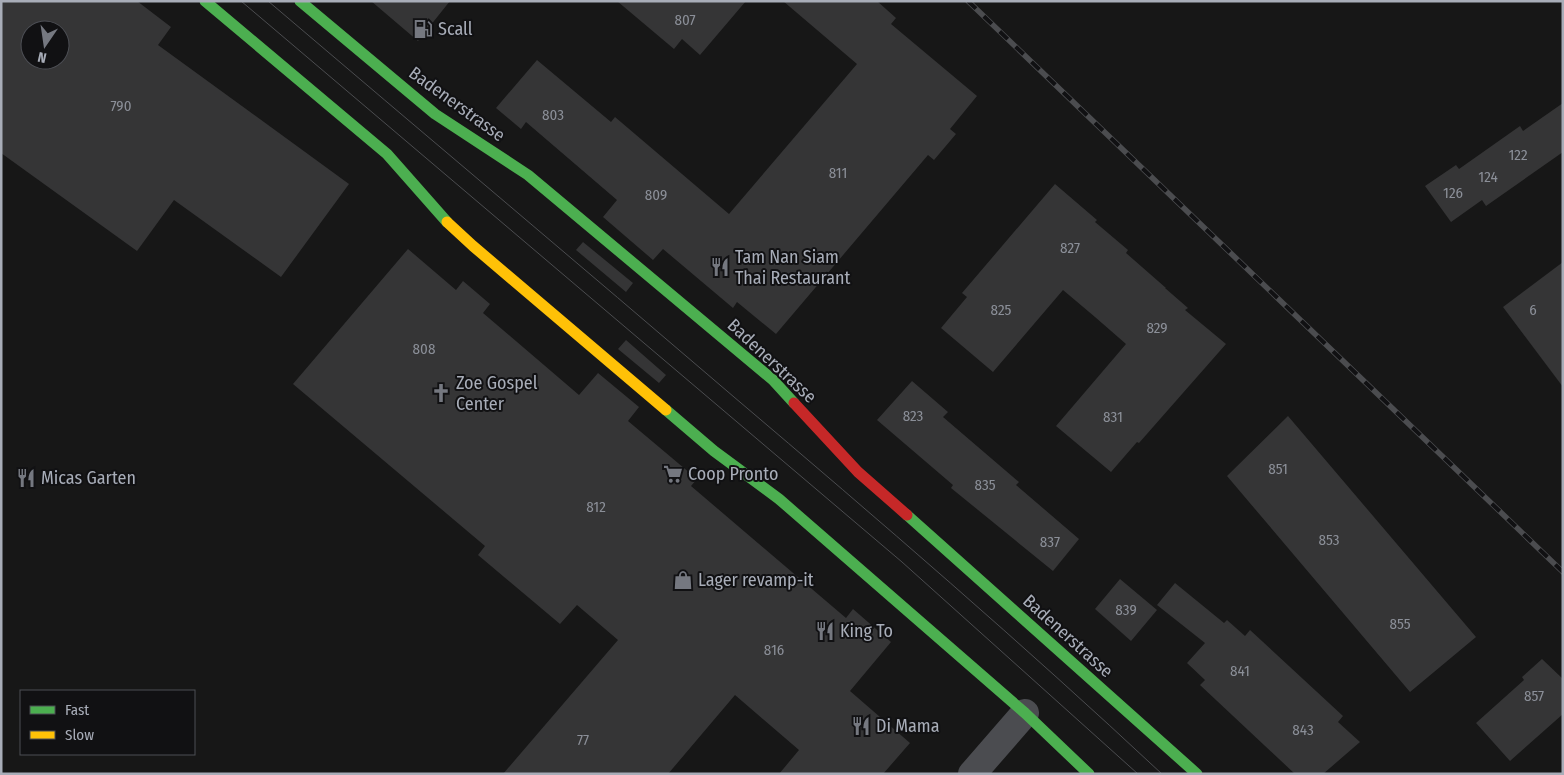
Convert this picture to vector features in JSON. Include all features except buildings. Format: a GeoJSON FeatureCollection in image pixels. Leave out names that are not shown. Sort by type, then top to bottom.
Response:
{"type":"FeatureCollection","features":[{"type":"Feature","properties":{"kind":"street"},"geometry":{"type":"LineString","coordinates":[[205,1],[387,154],[447,222],[473,246],[714,451],[779,499],[1025,713],[1089,774]]}},
{"type":"Feature","properties":{"kind":"street","name":"Badenerstrasse"},"geometry":{"type":"LineString","coordinates":[[300,1],[435,114],[528,175],[773,380],[858,472],[1197,774]]}},
{"type":"Feature","properties":{"kind":"street"},"geometry":{"type":"LineString","coordinates":[[972,774],[1025,713]]}},
{"type":"Feature","properties":{"kind":"tram line"},"geometry":{"type":"LineString","coordinates":[[241,1],[902,562],[1138,774]]}},
{"type":"Feature","properties":{"kind":"tram line"},"geometry":{"type":"LineString","coordinates":[[268,1],[896,536],[1004,630],[1162,774]]}},
{"type":"Feature","properties":{"kind":"railway"},"geometry":{"type":"LineString","coordinates":[[968,1],[1563,572]]}},
{"type":"Feature","properties":{"kind":"traffic: fast"},"geometry":{"type":"LineString","coordinates":[[205,1],[387,154],[447,222]]}},
{"type":"Feature","properties":{"kind":"traffic: fast"},"geometry":{"type":"LineString","coordinates":[[300,1],[435,114],[528,175],[773,380],[794,403]]}},
{"type":"Feature","properties":{"kind":"traffic: fast"},"geometry":{"type":"LineString","coordinates":[[666,410],[714,451],[779,499],[1025,713],[1089,774]]}},
{"type":"Feature","properties":{"kind":"traffic: fast"},"geometry":{"type":"LineString","coordinates":[[907,515],[1197,774]]}},
{"type":"Feature","properties":{"kind":"traffic: slow"},"geometry":{"type":"LineString","coordinates":[[447,222],[666,410]]}},
{"type":"Feature","properties":{"kind":"traffic: jam"},"geometry":{"type":"LineString","coordinates":[[794,403],[858,472],[907,515]]}},
{"type":"Feature","properties":{"kind":"place","name":"Scall"},"geometry":{"type":"Point","coordinates":[423,29]}},
{"type":"Feature","properties":{"kind":"place","name":"Tam Nan Siam Thai Restaurant"},"geometry":{"type":"Point","coordinates":[720,267]}},
{"type":"Feature","properties":{"kind":"place","name":"Zoe Gospel Center"},"geometry":{"type":"Point","coordinates":[441,393]}},
{"type":"Feature","properties":{"kind":"place","name":"Coop Pronto"},"geometry":{"type":"Point","coordinates":[673,474]}},
{"type":"Feature","properties":{"kind":"place","name":"Micas Garten"},"geometry":{"type":"Point","coordinates":[26,478]}},
{"type":"Feature","properties":{"kind":"place","name":"Lager revamp-it"},"geometry":{"type":"Point","coordinates":[683,580]}},
{"type":"Feature","properties":{"kind":"place","name":"King To"},"geometry":{"type":"Point","coordinates":[825,631]}},
{"type":"Feature","properties":{"kind":"place","name":"Di Mama"},"geometry":{"type":"Point","coordinates":[861,726]}}]}
